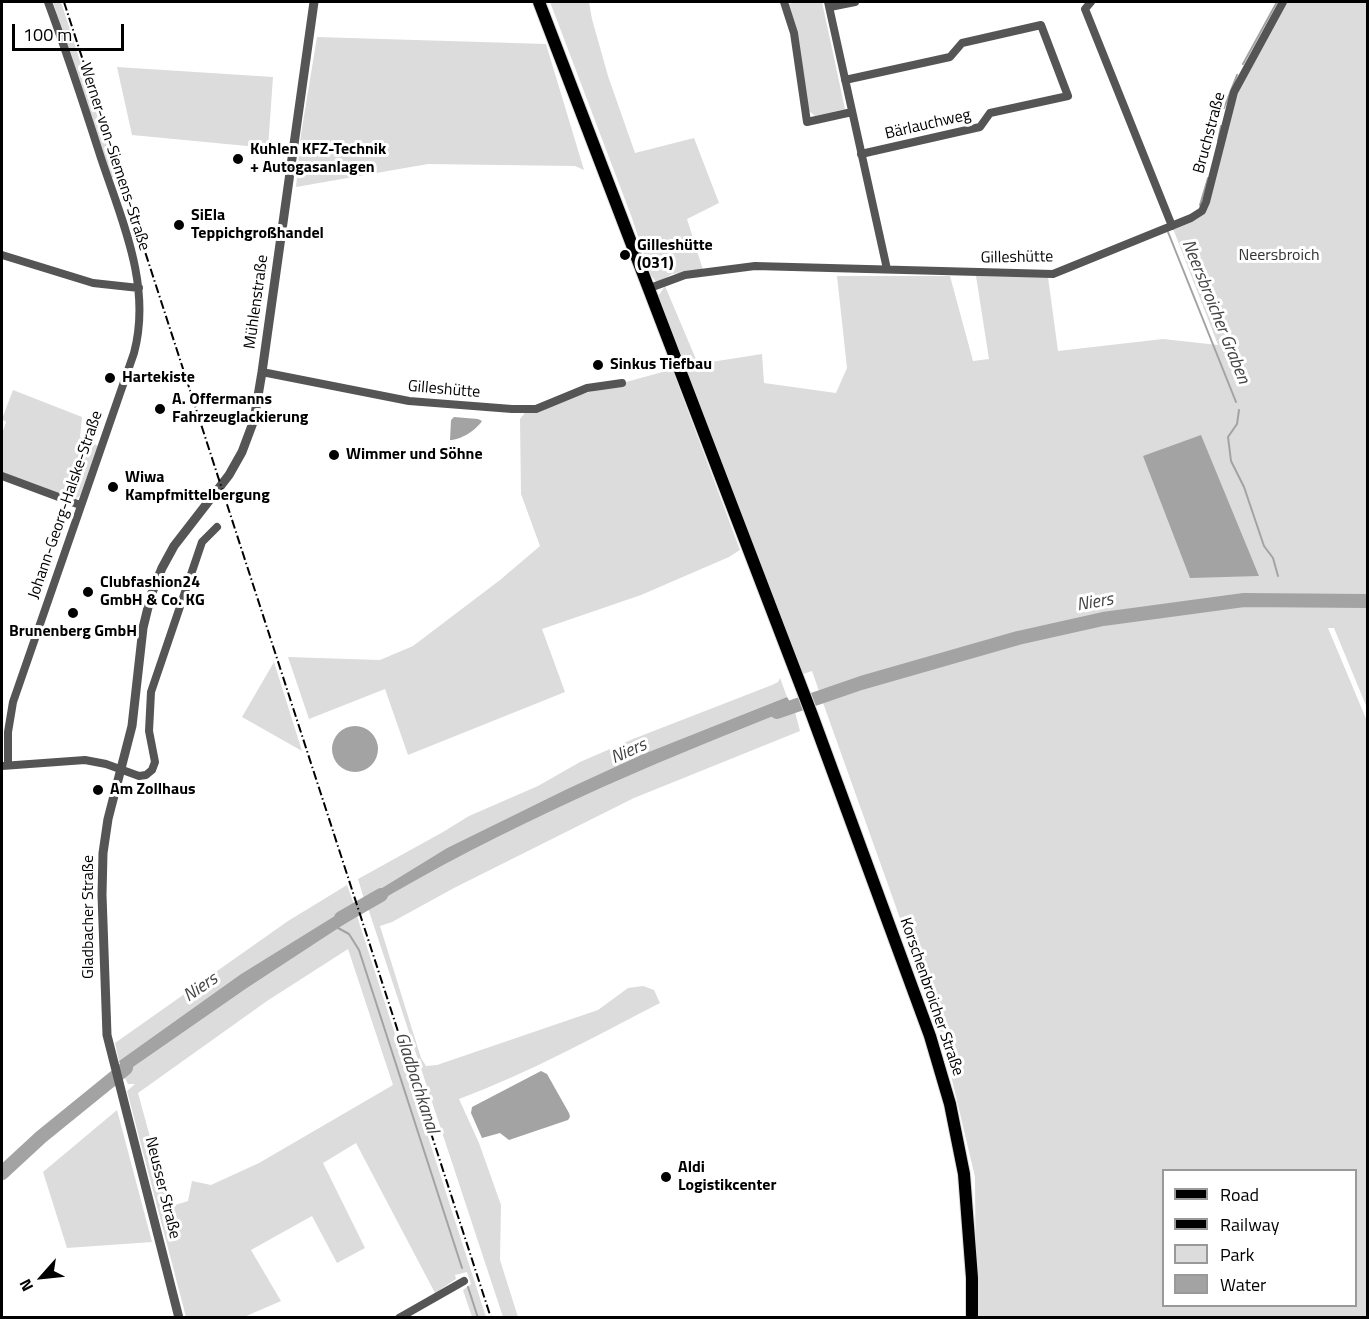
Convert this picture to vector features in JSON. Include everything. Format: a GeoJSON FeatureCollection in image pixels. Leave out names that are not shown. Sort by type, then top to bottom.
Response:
{"type":"FeatureCollection","features":[{"type":"Feature","properties":{"kind":"main road","name":"Korschenbroicher Straße"},"geometry":{"type":"LineString","coordinates":[[539,2],[811,711],[930,1036],[950,1104],[964,1174],[972,1278],[972,1317]]}},
{"type":"Feature","properties":{"kind":"street","name":"Werner-von-Siemens-Straße"},"geometry":{"type":"LineString","coordinates":[[48,2],[80,92],[130,249],[139,288]]}},
{"type":"Feature","properties":{"kind":"street","name":"Mühlenstraße"},"geometry":{"type":"LineString","coordinates":[[238,460],[252,426],[262,372],[314,2]]}},
{"type":"Feature","properties":{"kind":"street"},"geometry":{"type":"LineString","coordinates":[[784,2],[794,33],[807,122],[852,112]]}},
{"type":"Feature","properties":{"kind":"street"},"geometry":{"type":"LineString","coordinates":[[855,2],[829,4],[887,269]]}},
{"type":"Feature","properties":{"kind":"street"},"geometry":{"type":"LineString","coordinates":[[1091,2],[1085,9],[1172,226]]}},
{"type":"Feature","properties":{"kind":"street","name":"Bruchstraße"},"geometry":{"type":"LineString","coordinates":[[1172,226],[1202,211],[1234,92],[1283,2]]}},
{"type":"Feature","properties":{"kind":"street","name":"Bärlauchweg"},"geometry":{"type":"LineString","coordinates":[[845,80],[950,57],[962,43],[1041,25],[1068,96],[990,113],[980,128],[861,154]]}},
{"type":"Feature","properties":{"kind":"street","name":"Gilleshütte"},"geometry":{"type":"LineString","coordinates":[[650,288],[685,275],[750,266],[1053,274],[1172,226]]}},
{"type":"Feature","properties":{"kind":"street"},"geometry":{"type":"LineString","coordinates":[[2,255],[93,284],[139,288]]}},
{"type":"Feature","properties":{"kind":"street","name":"Johann-Georg-Halske-Straße"},"geometry":{"type":"LineString","coordinates":[[5,766],[10,712],[134,353],[140,323],[139,288]]}},
{"type":"Feature","properties":{"kind":"street","name":"Gilleshütte"},"geometry":{"type":"LineString","coordinates":[[262,372],[409,401],[512,409],[536,409],[587,388],[622,382]]}},
{"type":"Feature","properties":{"kind":"street","name":"Gladbacher Straße"},"geometry":{"type":"LineString","coordinates":[[114,1066],[105,1016],[102,867],[108,819],[134,712],[144,623],[156,583],[174,546],[238,460]]}},
{"type":"Feature","properties":{"kind":"street"},"geometry":{"type":"LineString","coordinates":[[2,476],[80,505]]}},
{"type":"Feature","properties":{"kind":"street"},"geometry":{"type":"LineString","coordinates":[[5,766],[85,760],[101,762],[142,776],[148,774],[155,762],[148,720],[153,683],[202,542],[217,527]]}},
{"type":"Feature","properties":{"kind":"street","name":"Neusser Straße"},"geometry":{"type":"LineString","coordinates":[[114,1066],[179,1317]]}},
{"type":"Feature","properties":{"kind":"street"},"geometry":{"type":"LineString","coordinates":[[399,1317],[464,1281]]}},
{"type":"Feature","properties":{"kind":"green space"},"geometry":{"type":"Polygon","coordinates":[[[53,2],[61,2],[117,176],[111,178],[53,2]]]}},
{"type":"Feature","properties":{"kind":"green space"},"geometry":{"type":"Polygon","coordinates":[[[550,2],[589,2],[608,76],[635,153],[694,138],[719,203],[687,219],[703,270],[672,274],[657,283],[650,274],[632,218],[550,2]]]}},
{"type":"Feature","properties":{"kind":"green space"},"geometry":{"type":"Polygon","coordinates":[[[822,2],[845,109],[815,116],[808,110],[798,43],[788,4],[822,2]]]}},
{"type":"Feature","properties":{"kind":"green space","name":"Neersbroich"},"geometry":{"type":"Polygon","coordinates":[[[1285,2],[1367,2],[1367,595],[1218,600],[1106,614],[974,644],[819,691],[812,671],[803,674],[657,298],[665,286],[698,364],[762,354],[764,383],[836,393],[847,368],[837,276],[950,276],[973,361],[989,359],[976,276],[1048,277],[1058,351],[1163,339],[1218,345],[1172,226],[1200,213],[1233,102],[1285,2]]]}},
{"type":"Feature","properties":{"kind":"green space"},"geometry":{"type":"Polygon","coordinates":[[[317,37],[546,44],[584,170],[575,166],[428,164],[296,187],[301,134],[317,37]]]}},
{"type":"Feature","properties":{"kind":"green space"},"geometry":{"type":"Polygon","coordinates":[[[117,67],[273,77],[268,148],[132,135],[117,67]]]}},
{"type":"Feature","properties":{"kind":"green space"},"geometry":{"type":"Polygon","coordinates":[[[673,371],[740,550],[729,557],[641,595],[542,629],[565,692],[408,755],[385,689],[309,719],[288,657],[380,660],[413,646],[500,580],[540,546],[521,494],[520,419],[528,409],[673,371]]]}},
{"type":"Feature","properties":{"kind":"green space"},"geometry":{"type":"Polygon","coordinates":[[[13,390],[82,417],[80,437],[98,446],[80,496],[74,500],[2,473],[2,434],[6,422],[2,419],[13,390]]]}},
{"type":"Feature","properties":{"kind":"green space"},"geometry":{"type":"Polygon","coordinates":[[[1367,605],[1367,708],[1334,628],[1328,628],[1367,721],[1367,1317],[976,1317],[975,1177],[941,1033],[822,700],[910,672],[1071,629],[1157,615],[1241,606],[1367,605]]]}},
{"type":"Feature","properties":{"kind":"green space"},"geometry":{"type":"Polygon","coordinates":[[[274,662],[302,751],[242,717],[274,662]]]}},
{"type":"Feature","properties":{"kind":"green space"},"geometry":{"type":"Polygon","coordinates":[[[780,678],[787,697],[641,755],[567,789],[447,848],[364,899],[358,879],[469,816],[538,786],[580,762],[772,685],[780,678]]]}},
{"type":"Feature","properties":{"kind":"green space"},"geometry":{"type":"Polygon","coordinates":[[[794,708],[800,731],[634,798],[454,888],[392,922],[380,926],[421,1058],[426,1066],[437,1065],[598,1010],[628,988],[643,986],[654,990],[660,1003],[536,1066],[459,1099],[479,1143],[501,1205],[500,1260],[518,1317],[503,1317],[368,908],[419,878],[577,799],[794,708]]]}},
{"type":"Feature","properties":{"kind":"green space"},"geometry":{"type":"Polygon","coordinates":[[[347,885],[354,904],[241,974],[119,1061],[115,1043],[288,921],[347,885]]]}},
{"type":"Feature","properties":{"kind":"green space"},"geometry":{"type":"Polygon","coordinates":[[[357,916],[486,1317],[472,1317],[463,1290],[471,1284],[467,1272],[455,1275],[456,1279],[435,1293],[356,1143],[323,1163],[365,1248],[337,1263],[312,1216],[251,1250],[281,1301],[244,1317],[186,1317],[127,1091],[135,1084],[128,1084],[123,1074],[247,988],[357,916]],[[348,949],[267,1001],[138,1093],[169,1207],[188,1201],[192,1181],[211,1185],[259,1163],[393,1085],[348,949]]]}},
{"type":"Feature","properties":{"kind":"green space"},"geometry":{"type":"Polygon","coordinates":[[[117,1110],[152,1242],[67,1248],[43,1172],[117,1110]]]}},
{"type":"Feature","properties":{"kind":"water"},"geometry":{"type":"Polygon","coordinates":[[[454,417],[482,421],[468,434],[450,440],[451,420],[454,417]]]}},
{"type":"Feature","properties":{"kind":"water"},"geometry":{"type":"Polygon","coordinates":[[[1201,435],[1259,576],[1190,578],[1143,456],[1201,435]]]}},
{"type":"Feature","properties":{"kind":"water"},"geometry":{"type":"Polygon","coordinates":[[[787,697],[794,708],[577,799],[419,878],[368,908],[364,899],[447,848],[641,755],[787,697]]]}},
{"type":"Feature","properties":{"kind":"water"},"geometry":{"type":"Polygon","coordinates":[[[355,726],[371,733],[378,749],[371,765],[355,772],[339,765],[332,749],[339,733],[355,726]]]}},
{"type":"Feature","properties":{"kind":"water"},"geometry":{"type":"Polygon","coordinates":[[[354,904],[357,916],[247,988],[123,1074],[119,1061],[241,974],[354,904]]]}},
{"type":"Feature","properties":{"kind":"water"},"geometry":{"type":"Polygon","coordinates":[[[541,1071],[547,1074],[569,1113],[568,1120],[509,1140],[500,1133],[482,1138],[471,1113],[472,1107],[541,1071]]]}},
{"type":"Feature","properties":{"kind":"waterway","name":"Neersbroicher Graben"},"geometry":{"type":"LineString","coordinates":[[1243,64],[1277,2]]}},
{"type":"Feature","properties":{"kind":"waterway","name":"Neersbroicher Graben"},"geometry":{"type":"LineString","coordinates":[[1224,108],[1237,75]]}},
{"type":"Feature","properties":{"kind":"waterway","name":"Neersbroicher Graben"},"geometry":{"type":"LineString","coordinates":[[1218,141],[1221,126]]}},
{"type":"Feature","properties":{"kind":"waterway","name":"Neersbroicher Graben"},"geometry":{"type":"LineString","coordinates":[[1200,205],[1208,178]]}},
{"type":"Feature","properties":{"kind":"waterway","name":"Neersbroicher Graben"},"geometry":{"type":"LineString","coordinates":[[1168,232],[1236,402]]}},
{"type":"Feature","properties":{"kind":"waterway"},"geometry":{"type":"LineString","coordinates":[[1239,410],[1237,424],[1228,437],[1231,461],[1244,487],[1264,546],[1273,558],[1278,576]]}},
{"type":"Feature","properties":{"kind":"waterway","name":"Niers"},"geometry":{"type":"LineString","coordinates":[[777,712],[861,683],[1018,638],[1103,619],[1244,600],[1368,601]]}},
{"type":"Feature","properties":{"kind":"waterway","name":"Niers"},"geometry":{"type":"LineString","coordinates":[[341,918],[381,895]]}},
{"type":"Feature","properties":{"kind":"waterway","name":"Gladbachkanal"},"geometry":{"type":"LineString","coordinates":[[338,928],[349,934],[359,950],[462,1268]]}},
{"type":"Feature","properties":{"kind":"waterway","name":"Niers"},"geometry":{"type":"LineString","coordinates":[[2,1173],[41,1137],[126,1068]]}},
{"type":"Feature","properties":{"kind":"waterway","name":"Gladbachkanal"},"geometry":{"type":"LineString","coordinates":[[468,1287],[478,1318]]}},
{"type":"Feature","properties":{"kind":"railway"},"geometry":{"type":"LineString","coordinates":[[64,2],[491,1318]]}},
{"type":"Feature","properties":{"kind":"place","name":"Kuhlen KFZ-Technik + Autogasanlagen"},"geometry":{"type":"Point","coordinates":[238,159]}},
{"type":"Feature","properties":{"kind":"place","name":"SiEla Teppichgroßhandel"},"geometry":{"type":"Point","coordinates":[179,225]}},
{"type":"Feature","properties":{"kind":"place","name":"Gilleshütte (031)"},"geometry":{"type":"Point","coordinates":[625,255]}},
{"type":"Feature","properties":{"kind":"place","name":"Sinkus Tiefbau"},"geometry":{"type":"Point","coordinates":[598,365]}},
{"type":"Feature","properties":{"kind":"place","name":"Hartekiste"},"geometry":{"type":"Point","coordinates":[110,378]}},
{"type":"Feature","properties":{"kind":"place","name":"A. Offermanns Fahrzeuglackierung"},"geometry":{"type":"Point","coordinates":[160,409]}},
{"type":"Feature","properties":{"kind":"place","name":"Wimmer und Söhne"},"geometry":{"type":"Point","coordinates":[334,455]}},
{"type":"Feature","properties":{"kind":"place","name":"Wiwa Kampfmittelbergung"},"geometry":{"type":"Point","coordinates":[113,487]}},
{"type":"Feature","properties":{"kind":"place","name":"Clubfashion24 GmbH & Co. KG"},"geometry":{"type":"Point","coordinates":[88,592]}},
{"type":"Feature","properties":{"kind":"place","name":"Brunenberg GmbH"},"geometry":{"type":"Point","coordinates":[73,613]}},
{"type":"Feature","properties":{"kind":"place","name":"Am Zollhaus"},"geometry":{"type":"Point","coordinates":[98,790]}},
{"type":"Feature","properties":{"kind":"place","name":"Aldi Logistikcenter"},"geometry":{"type":"Point","coordinates":[666,1177]}}]}
